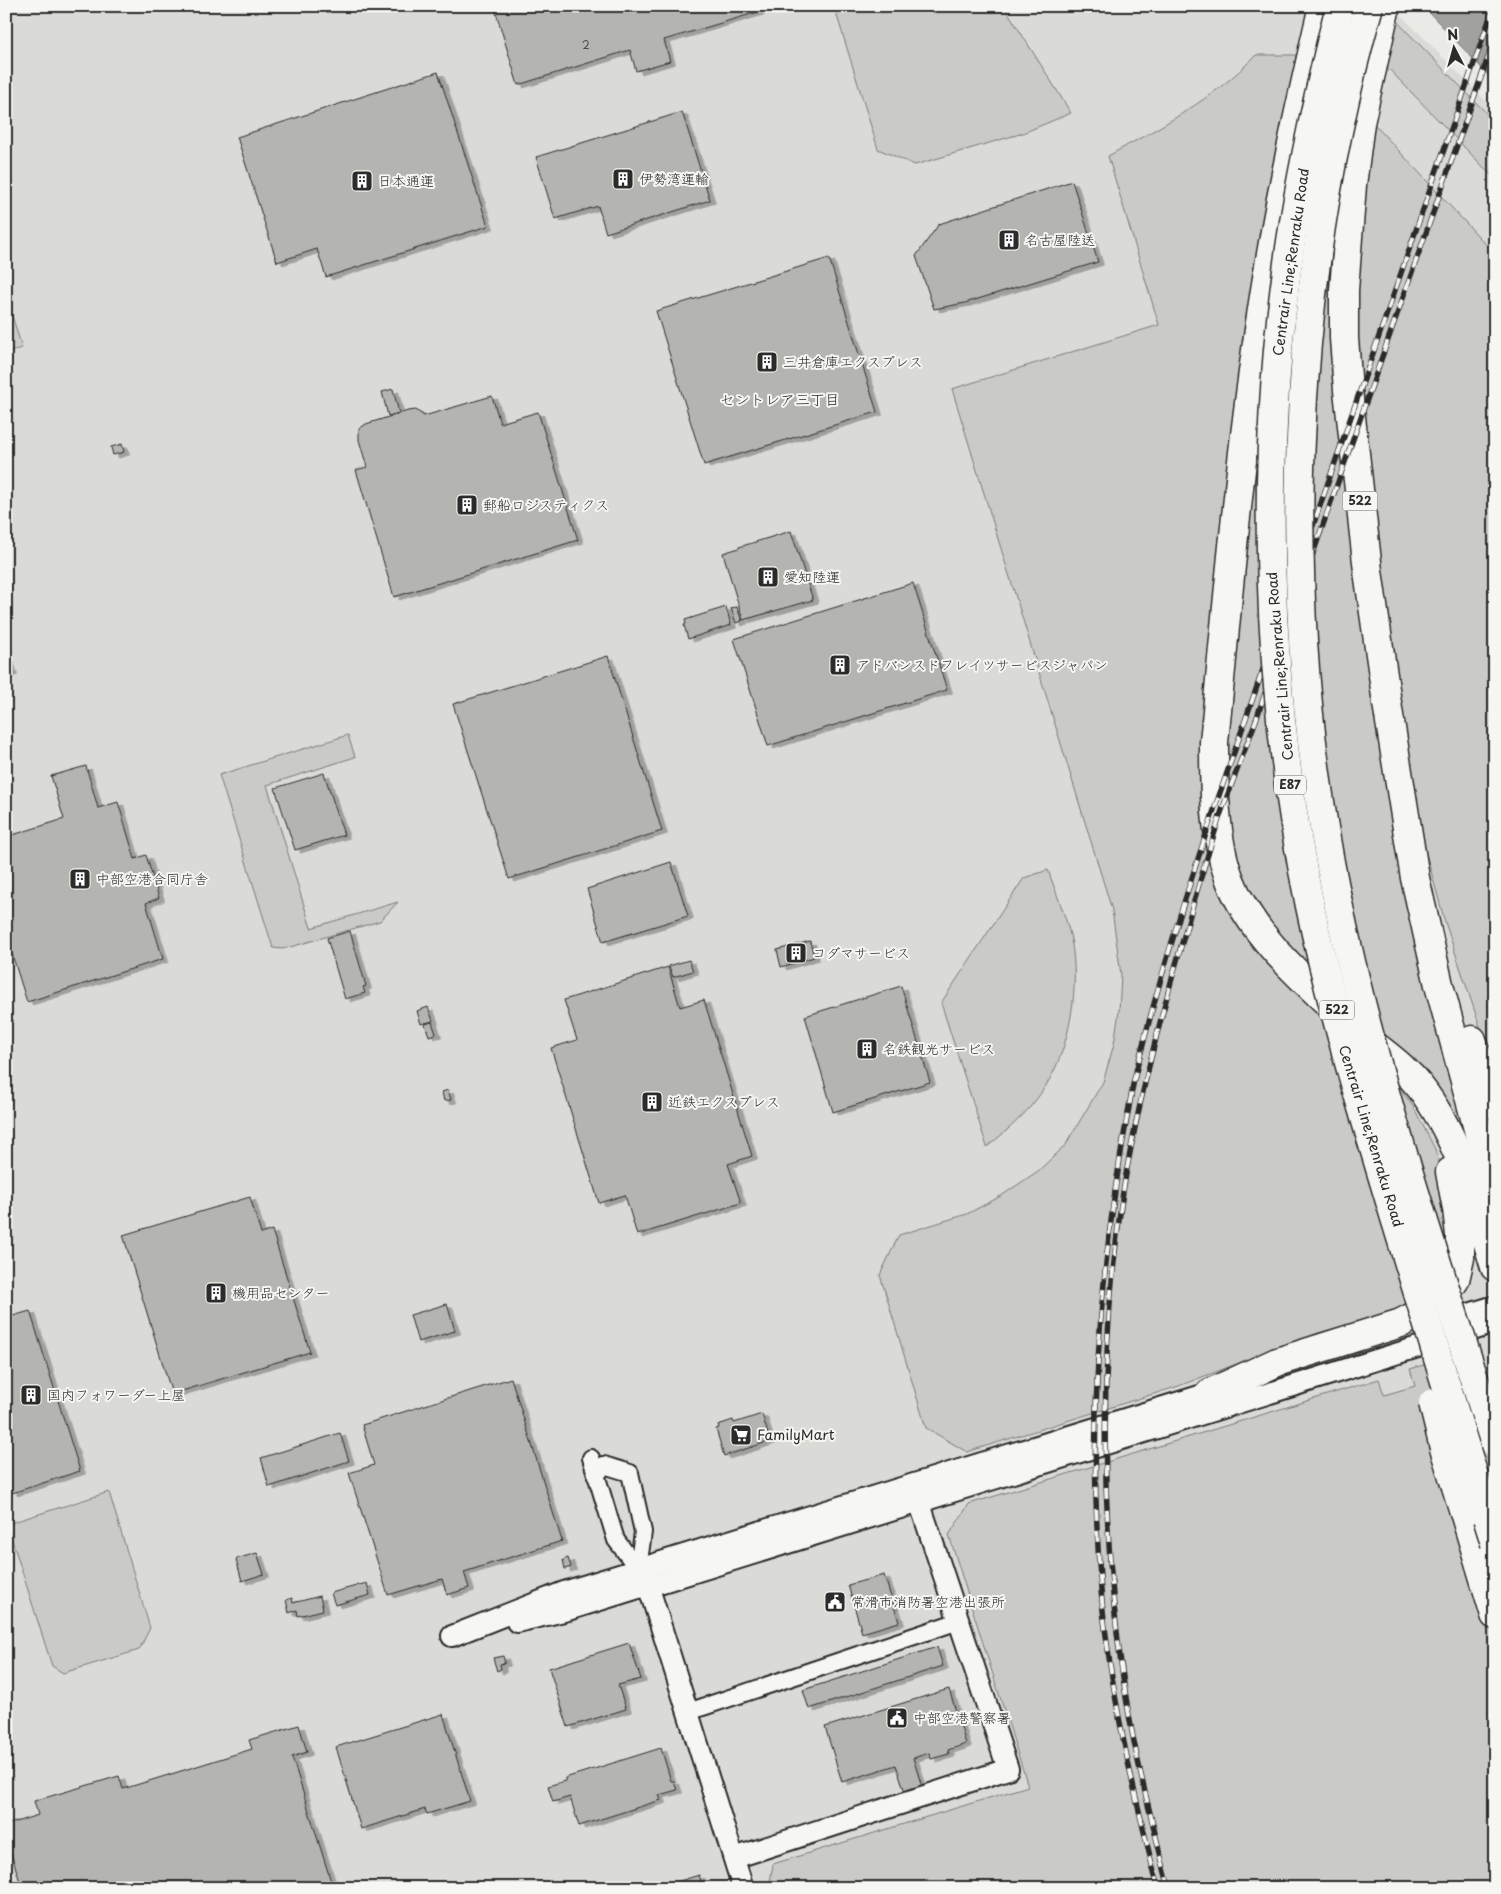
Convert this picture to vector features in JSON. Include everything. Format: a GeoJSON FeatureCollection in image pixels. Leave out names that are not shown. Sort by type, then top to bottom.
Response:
{"type":"FeatureCollection","features":[{"type":"Feature","properties":{"kind":"highway","name":"522"},"geometry":{"type":"LineString","coordinates":[[1210,1392],[1276,1362],[1401,1323],[1430,1308],[1443,1297],[1455,1280],[1460,1258],[1460,1236],[1450,1172],[1424,1109],[1403,1079],[1373,1045],[1261,935],[1230,880],[1221,849],[1214,782],[1214,742],[1243,452],[1269,264],[1286,173],[1323,6]]}},
{"type":"Feature","properties":{"kind":"highway","name":"Centrair Line;Renraku Road"},"geometry":{"type":"LineString","coordinates":[[1340,6],[1306,153],[1292,236],[1277,358],[1271,453],[1270,519],[1279,696],[1298,842],[1326,980],[1353,1081],[1495,1543]]}},
{"type":"Feature","properties":{"kind":"highway","name":"Centrair Line;Renraku Road"},"geometry":{"type":"LineString","coordinates":[[1369,6],[1356,52],[1329,182],[1320,232],[1308,339],[1302,412],[1299,544],[1308,700],[1324,825],[1336,895],[1366,1025],[1389,1107],[1495,1444]]}},
{"type":"Feature","properties":{"kind":"highway","name":"522"},"geometry":{"type":"LineString","coordinates":[[1386,6],[1360,123],[1352,185],[1344,290],[1344,338],[1351,416],[1368,571],[1396,766],[1415,878],[1437,976],[1495,1192]]}},
{"type":"Feature","properties":{"kind":"highway","name":"522"},"geometry":{"type":"LineString","coordinates":[[1396,766],[1430,902],[1458,1000],[1495,1106]]}},
{"type":"Feature","properties":{"kind":"highway","name":"522"},"geometry":{"type":"LineString","coordinates":[[1373,1045],[1400,1065],[1418,1084],[1447,1129],[1462,1164],[1495,1267]]}},
{"type":"Feature","properties":{"kind":"highway"},"geometry":{"type":"LineString","coordinates":[[1353,1081],[1374,1189],[1424,1367],[1444,1448],[1495,1615]]}},
{"type":"Feature","properties":{"kind":"street"},"geometry":{"type":"LineString","coordinates":[[643,1577],[568,1610],[452,1636],[564,1592],[643,1577],[656,1584],[1210,1392],[1495,1306]]}},
{"type":"Feature","properties":{"kind":"street"},"geometry":{"type":"LineString","coordinates":[[917,1494],[1495,1323]]}},
{"type":"Feature","properties":{"kind":"street"},"geometry":{"type":"LineString","coordinates":[[591,1458],[616,1540],[643,1577],[744,1888]]}},
{"type":"Feature","properties":{"kind":"street"},"geometry":{"type":"LineString","coordinates":[[596,1476],[604,1464],[630,1473],[644,1532],[643,1577]]}},
{"type":"Feature","properties":{"kind":"street"},"geometry":{"type":"LineString","coordinates":[[734,1858],[1008,1768],[917,1494]]}},
{"type":"Feature","properties":{"kind":"street"},"geometry":{"type":"LineString","coordinates":[[688,1712],[959,1621]]}},
{"type":"Feature","properties":{"kind":"shaded area"},"geometry":{"type":"Polygon","coordinates":[[[6,6],[1392,6],[1495,110],[1495,1888],[6,1888],[6,6]]]}},
{"type":"Feature","properties":{"kind":"shaded area"},"geometry":{"type":"Polygon","coordinates":[[[834,6],[1004,6],[1071,113],[1023,133],[915,165],[878,149],[834,6]]]}},
{"type":"Feature","properties":{"kind":"shaded area"},"geometry":{"type":"Polygon","coordinates":[[[1328,6],[1382,6],[1495,122],[1495,179],[1328,6]]]}},
{"type":"Feature","properties":{"kind":"shaded area"},"geometry":{"type":"Polygon","coordinates":[[[1423,6],[1495,6],[1495,82],[1423,6]]]}},
{"type":"Feature","properties":{"kind":"shaded area"},"geometry":{"type":"Polygon","coordinates":[[[1256,55],[1296,55],[1288,105],[1374,124],[1492,251],[1495,257],[1495,1072],[1445,922],[1419,828],[1406,763],[1383,767],[1400,861],[1464,1107],[1447,1116],[1370,1055],[1398,1085],[1414,1108],[1435,1149],[1445,1183],[1448,1258],[1416,1306],[1318,1333],[1176,1387],[967,1452],[926,1428],[880,1275],[899,1235],[967,1214],[1001,1196],[1038,1171],[1065,1146],[1103,1082],[1114,1044],[1119,1011],[1121,975],[1112,910],[952,389],[1159,325],[1108,156],[1167,123],[1204,99],[1240,71],[1256,55]]]}},
{"type":"Feature","properties":{"kind":"shaded area"},"geometry":{"type":"Polygon","coordinates":[[[6,296],[22,348],[6,353],[6,296]]]}},
{"type":"Feature","properties":{"kind":"shaded area"},"geometry":{"type":"Polygon","coordinates":[[[348,735],[355,757],[267,785],[311,928],[398,902],[380,921],[294,946],[282,949],[273,948],[219,775],[348,735]]]}},
{"type":"Feature","properties":{"kind":"shaded area"},"geometry":{"type":"Polygon","coordinates":[[[1048,870],[1066,922],[1074,957],[1074,995],[1067,1035],[1054,1071],[1039,1096],[1019,1119],[987,1147],[941,1003],[1024,878],[1048,870]]]}},
{"type":"Feature","properties":{"kind":"shaded area"},"geometry":{"type":"Polygon","coordinates":[[[1457,1355],[1495,1480],[1495,1882],[1490,1888],[769,1888],[773,1864],[1028,1786],[949,1535],[969,1504],[1379,1379],[1384,1395],[1415,1386],[1410,1369],[1457,1355]]]}},
{"type":"Feature","properties":{"kind":"shaded area"},"geometry":{"type":"Polygon","coordinates":[[[109,1492],[150,1628],[139,1650],[63,1673],[52,1666],[7,1524],[109,1492]]]}},
{"type":"Feature","properties":{"kind":"building"},"geometry":{"type":"Polygon","coordinates":[[[494,6],[756,6],[758,12],[664,40],[670,61],[636,71],[630,50],[518,85],[494,6]]]}},
{"type":"Feature","properties":{"kind":"building","name":"日本通運"},"geometry":{"type":"Polygon","coordinates":[[[438,72],[488,226],[326,277],[317,249],[277,262],[237,137],[438,72]]]}},
{"type":"Feature","properties":{"kind":"building","name":"伊勢湾運輸"},"geometry":{"type":"Polygon","coordinates":[[[682,112],[710,200],[606,233],[598,206],[555,219],[536,157],[682,112]]]}},
{"type":"Feature","properties":{"kind":"building","name":"名古屋陸送"},"geometry":{"type":"Polygon","coordinates":[[[1072,181],[1098,262],[965,303],[934,309],[916,256],[939,224],[1072,181]]]}},
{"type":"Feature","properties":{"kind":"building","name":"三井倉庫エクスプレス"},"geometry":{"type":"Polygon","coordinates":[[[829,258],[877,412],[704,465],[656,311],[829,258]]]}},
{"type":"Feature","properties":{"kind":"building"},"geometry":{"type":"Polygon","coordinates":[[[393,389],[399,413],[388,416],[382,392],[393,389]]]}},
{"type":"Feature","properties":{"kind":"building","name":"郵船ロジスティクス"},"geometry":{"type":"Polygon","coordinates":[[[492,396],[500,423],[538,412],[578,540],[394,597],[356,470],[367,467],[359,440],[359,429],[366,424],[408,411],[416,410],[424,416],[492,396]]]}},
{"type":"Feature","properties":{"kind":"building"},"geometry":{"type":"Polygon","coordinates":[[[122,444],[124,452],[113,455],[111,447],[122,444]]]}},
{"type":"Feature","properties":{"kind":"building","name":"愛知陸運"},"geometry":{"type":"Polygon","coordinates":[[[791,531],[813,600],[743,620],[723,553],[791,531]]]}},
{"type":"Feature","properties":{"kind":"building","name":"アドバンスドフレイツサービスジャパン"},"geometry":{"type":"Polygon","coordinates":[[[913,583],[947,690],[768,746],[734,639],[913,583]]]}},
{"type":"Feature","properties":{"kind":"building"},"geometry":{"type":"Polygon","coordinates":[[[726,607],[731,625],[688,639],[684,625],[686,624],[685,620],[726,607]]]}},
{"type":"Feature","properties":{"kind":"building"},"geometry":{"type":"Polygon","coordinates":[[[737,607],[742,621],[736,623],[731,608],[737,607]]]}},
{"type":"Feature","properties":{"kind":"building"},"geometry":{"type":"Polygon","coordinates":[[[6,652],[12,672],[6,674],[6,652]]]}},
{"type":"Feature","properties":{"kind":"building"},"geometry":{"type":"Polygon","coordinates":[[[608,656],[662,831],[509,879],[453,704],[608,656]]]}},
{"type":"Feature","properties":{"kind":"building","name":"中部空港合同庁舎"},"geometry":{"type":"Polygon","coordinates":[[[86,766],[98,808],[118,802],[135,859],[146,855],[159,898],[146,903],[163,959],[27,1002],[6,935],[6,837],[64,819],[51,776],[86,766]]]}},
{"type":"Feature","properties":{"kind":"building"},"geometry":{"type":"Polygon","coordinates":[[[324,773],[344,835],[295,850],[275,788],[324,773]]]}},
{"type":"Feature","properties":{"kind":"building"},"geometry":{"type":"Polygon","coordinates":[[[671,862],[688,916],[603,942],[587,889],[671,862]]]}},
{"type":"Feature","properties":{"kind":"building"},"geometry":{"type":"Polygon","coordinates":[[[350,931],[366,986],[363,987],[365,993],[345,999],[327,938],[350,931]]]}},
{"type":"Feature","properties":{"kind":"building","name":"コダマサービス"},"geometry":{"type":"Polygon","coordinates":[[[810,941],[814,957],[781,967],[777,950],[810,941]]]}},
{"type":"Feature","properties":{"kind":"building"},"geometry":{"type":"Polygon","coordinates":[[[689,960],[693,971],[673,977],[669,966],[689,960]]]}},
{"type":"Feature","properties":{"kind":"building","name":"近鉄エクスプレス"},"geometry":{"type":"Polygon","coordinates":[[[668,967],[680,1007],[704,1000],[752,1156],[728,1164],[741,1203],[637,1235],[625,1195],[599,1203],[551,1048],[577,1040],[564,1000],[668,967]]]}},
{"type":"Feature","properties":{"kind":"building","name":"名鉄観光サービス"},"geometry":{"type":"Polygon","coordinates":[[[901,986],[930,1082],[833,1112],[805,1016],[901,986]]]}},
{"type":"Feature","properties":{"kind":"building"},"geometry":{"type":"Polygon","coordinates":[[[428,1007],[433,1021],[421,1024],[417,1011],[428,1007]]]}},
{"type":"Feature","properties":{"kind":"building"},"geometry":{"type":"Polygon","coordinates":[[[432,1022],[436,1034],[429,1036],[425,1024],[432,1022]]]}},
{"type":"Feature","properties":{"kind":"building"},"geometry":{"type":"Polygon","coordinates":[[[448,1090],[451,1100],[444,1101],[442,1092],[448,1090]]]}},
{"type":"Feature","properties":{"kind":"building","name":"機用品センター"},"geometry":{"type":"Polygon","coordinates":[[[250,1197],[261,1234],[272,1230],[310,1352],[172,1394],[123,1235],[250,1197]]]}},
{"type":"Feature","properties":{"kind":"building"},"geometry":{"type":"Polygon","coordinates":[[[447,1304],[455,1331],[418,1342],[410,1315],[447,1304]]]}},
{"type":"Feature","properties":{"kind":"building","name":"国内フォワーダー上屋"},"geometry":{"type":"Polygon","coordinates":[[[30,1311],[80,1471],[12,1493],[6,1475],[6,1318],[30,1311]]]}},
{"type":"Feature","properties":{"kind":"building"},"geometry":{"type":"Polygon","coordinates":[[[511,1378],[562,1541],[464,1572],[469,1588],[447,1595],[442,1579],[388,1595],[349,1473],[374,1465],[362,1425],[511,1378]]]}},
{"type":"Feature","properties":{"kind":"building"},"geometry":{"type":"Polygon","coordinates":[[[762,1414],[770,1441],[724,1456],[716,1429],[719,1428],[718,1425],[733,1420],[734,1423],[762,1414]]]}},
{"type":"Feature","properties":{"kind":"building"},"geometry":{"type":"Polygon","coordinates":[[[340,1433],[349,1461],[269,1487],[261,1458],[340,1433]]]}},
{"type":"Feature","properties":{"kind":"building"},"geometry":{"type":"Polygon","coordinates":[[[257,1553],[264,1574],[242,1581],[236,1559],[257,1553]]]}},
{"type":"Feature","properties":{"kind":"building"},"geometry":{"type":"Polygon","coordinates":[[[568,1558],[571,1567],[565,1569],[563,1560],[568,1558]]]}},
{"type":"Feature","properties":{"kind":"building"},"geometry":{"type":"Polygon","coordinates":[[[884,1575],[899,1622],[862,1633],[848,1585],[884,1575]]]}},
{"type":"Feature","properties":{"kind":"building"},"geometry":{"type":"Polygon","coordinates":[[[367,1583],[370,1595],[335,1605],[331,1593],[367,1583]]]}},
{"type":"Feature","properties":{"kind":"building"},"geometry":{"type":"Polygon","coordinates":[[[320,1596],[323,1610],[298,1616],[297,1610],[289,1613],[286,1600],[292,1598],[293,1603],[320,1596]]]}},
{"type":"Feature","properties":{"kind":"building"},"geometry":{"type":"Polygon","coordinates":[[[629,1643],[641,1679],[618,1685],[626,1709],[568,1727],[549,1668],[629,1643]]]}},
{"type":"Feature","properties":{"kind":"building"},"geometry":{"type":"Polygon","coordinates":[[[937,1647],[943,1666],[809,1709],[803,1690],[937,1647]]]}},
{"type":"Feature","properties":{"kind":"building"},"geometry":{"type":"Polygon","coordinates":[[[503,1656],[505,1663],[500,1664],[501,1669],[497,1671],[493,1658],[503,1656]]]}},
{"type":"Feature","properties":{"kind":"building"},"geometry":{"type":"Polygon","coordinates":[[[949,1689],[966,1744],[948,1750],[949,1754],[931,1759],[929,1753],[913,1758],[923,1790],[906,1795],[896,1765],[842,1782],[825,1727],[949,1689]]]}},
{"type":"Feature","properties":{"kind":"building"},"geometry":{"type":"Polygon","coordinates":[[[443,1714],[470,1801],[427,1814],[425,1809],[361,1829],[336,1747],[443,1714]]]}},
{"type":"Feature","properties":{"kind":"building"},"geometry":{"type":"Polygon","coordinates":[[[299,1725],[307,1752],[292,1757],[333,1888],[18,1888],[17,1886],[21,1885],[6,1837],[6,1825],[38,1815],[34,1801],[119,1776],[123,1789],[252,1749],[249,1740],[299,1725]]]}},
{"type":"Feature","properties":{"kind":"building"},"geometry":{"type":"Polygon","coordinates":[[[661,1748],[671,1781],[674,1781],[677,1790],[659,1795],[661,1800],[579,1826],[570,1797],[553,1802],[548,1786],[565,1781],[565,1778],[661,1748]]]}},
{"type":"Feature","properties":{"kind":"building"},"geometry":{"type":"Polygon","coordinates":[[[699,1875],[703,1888],[657,1888],[699,1875]]]}},
{"type":"Feature","properties":{"kind":"railway"},"geometry":{"type":"LineString","coordinates":[[1158,1888],[1131,1777],[1116,1703],[1105,1628],[1097,1528],[1095,1466],[1099,1342],[1111,1218],[1132,1089],[1169,951],[1214,810],[1494,6]]}},
{"type":"Feature","properties":{"kind":"railway"},"geometry":{"type":"LineString","coordinates":[[1169,1888],[1150,1814],[1129,1716],[1117,1630],[1107,1505],[1105,1442],[1109,1315],[1115,1253],[1128,1162],[1140,1103],[1162,1015],[1216,828],[1256,720],[1344,463],[1495,38]]}},
{"type":"Feature","properties":{"kind":"place","name":"伊勢湾運輸"},"geometry":{"type":"Point","coordinates":[623,179]}},
{"type":"Feature","properties":{"kind":"place","name":"日本通運"},"geometry":{"type":"Point","coordinates":[362,181]}},
{"type":"Feature","properties":{"kind":"place","name":"名古屋陸送"},"geometry":{"type":"Point","coordinates":[1009,240]}},
{"type":"Feature","properties":{"kind":"place","name":"三井倉庫エクスプレス"},"geometry":{"type":"Point","coordinates":[767,362]}},
{"type":"Feature","properties":{"kind":"place","name":"郵船ロジスティクス"},"geometry":{"type":"Point","coordinates":[467,505]}},
{"type":"Feature","properties":{"kind":"place","name":"愛知陸運"},"geometry":{"type":"Point","coordinates":[768,577]}},
{"type":"Feature","properties":{"kind":"place","name":"アドバンスドフレイツサービスジャパン"},"geometry":{"type":"Point","coordinates":[840,665]}},
{"type":"Feature","properties":{"kind":"place","name":"中部空港合同庁舎"},"geometry":{"type":"Point","coordinates":[80,879]}},
{"type":"Feature","properties":{"kind":"place","name":"コダマサービス"},"geometry":{"type":"Point","coordinates":[796,953]}},
{"type":"Feature","properties":{"kind":"place","name":"名鉄観光サービス"},"geometry":{"type":"Point","coordinates":[867,1049]}},
{"type":"Feature","properties":{"kind":"place","name":"近鉄エクスプレス"},"geometry":{"type":"Point","coordinates":[652,1102]}},
{"type":"Feature","properties":{"kind":"place","name":"機用品センター"},"geometry":{"type":"Point","coordinates":[216,1293]}},
{"type":"Feature","properties":{"kind":"place","name":"国内フォワーダー上屋"},"geometry":{"type":"Point","coordinates":[31,1395]}},
{"type":"Feature","properties":{"kind":"place","name":"FamilyMart"},"geometry":{"type":"Point","coordinates":[741,1435]}},
{"type":"Feature","properties":{"kind":"place","name":"常滑市消防署空港出張所"},"geometry":{"type":"Point","coordinates":[835,1602]}},
{"type":"Feature","properties":{"kind":"place","name":"中部空港警察署"},"geometry":{"type":"Point","coordinates":[897,1718]}},
{"type":"Feature","properties":{"kind":"district","name":"セントレア三丁目"},"geometry":{"type":"Point","coordinates":[780,400]}}]}
